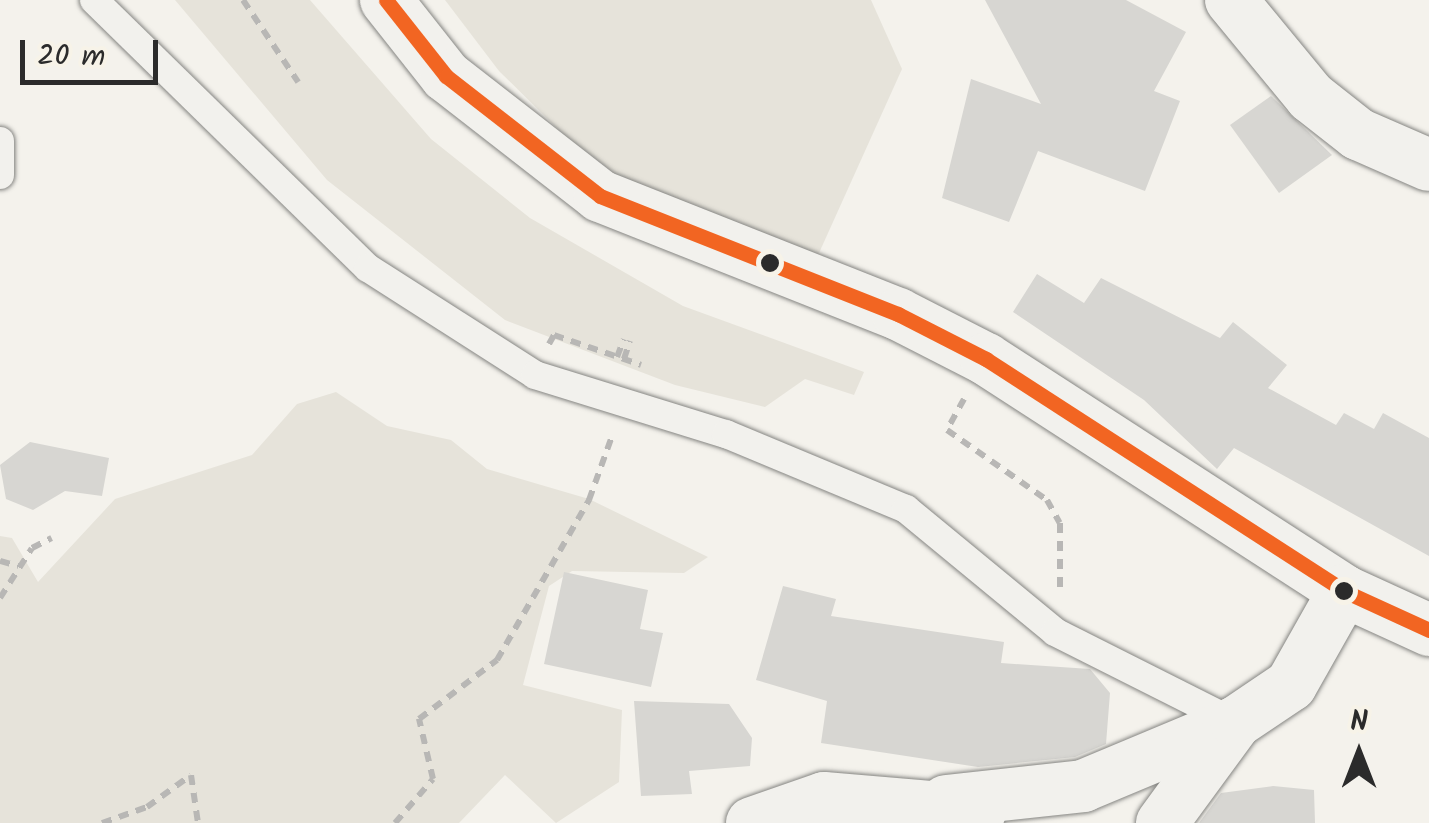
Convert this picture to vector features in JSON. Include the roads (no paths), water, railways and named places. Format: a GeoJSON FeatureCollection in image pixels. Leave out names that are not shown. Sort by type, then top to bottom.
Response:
{"type":"FeatureCollection","features":[{"type":"Feature","properties":{"kind":"street"},"geometry":{"type":"LineString","coordinates":[[386,0],[446,76],[600,196],[898,314],[986,359],[1344,591],[1429,630]]}},
{"type":"Feature","properties":{"kind":"street"},"geometry":{"type":"LineString","coordinates":[[1232,0],[1311,98],[1358,134],[1429,166]]}},
{"type":"Feature","properties":{"kind":"street"},"geometry":{"type":"LineString","coordinates":[[752,823],[824,798],[946,801],[1082,786],[1236,722],[1291,685],[1344,591]]}},
{"type":"Feature","properties":{"kind":"street"},"geometry":{"type":"LineString","coordinates":[[1162,823],[1236,722]]}},
{"type":"Feature","properties":{"kind":"street"},"geometry":{"type":"LineString","coordinates":[[946,801],[1024,823]]}},
{"type":"Feature","properties":{"kind":"lane"},"geometry":{"type":"LineString","coordinates":[[94,0],[368,268],[535,375],[758,446],[906,508],[1055,632],[1236,722]]}},
{"type":"Feature","properties":{"kind":"lane"},"geometry":{"type":"LineString","coordinates":[[0,141],[0,175]]}}]}
